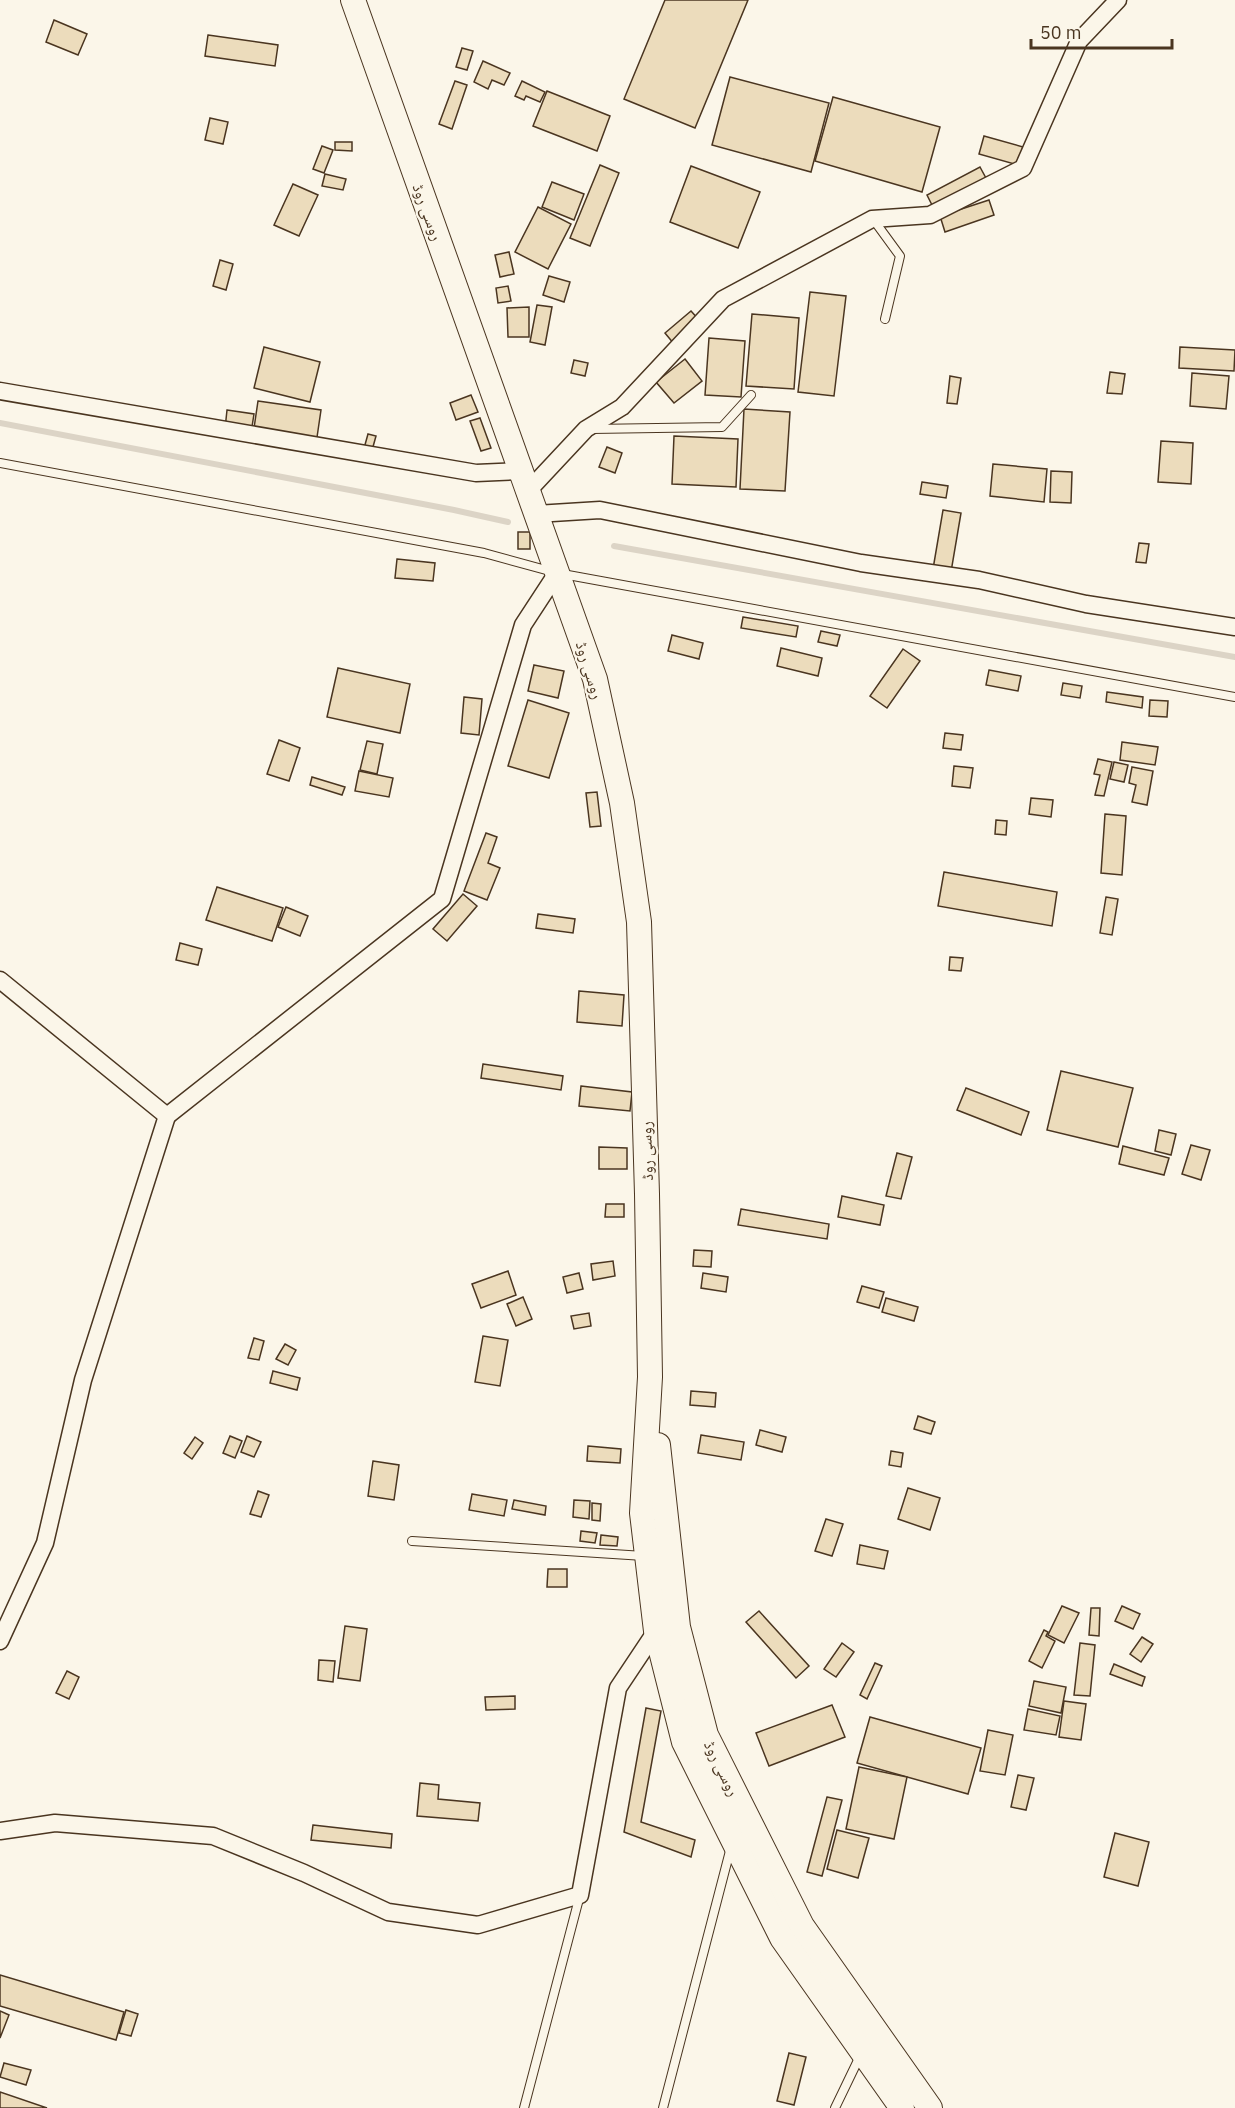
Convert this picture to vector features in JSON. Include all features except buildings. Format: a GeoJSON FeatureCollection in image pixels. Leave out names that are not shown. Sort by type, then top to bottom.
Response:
{"type":"FeatureCollection","features":[{"type":"Feature","properties":{"kind":"main road","name":"روسی روڈ"},"geometry":{"type":"LineString","coordinates":[[352,0],[595,680],[622,803],[639,922],[647,1194],[650,1377],[642,1513],[656,1631],[684,1743],[782,1938],[902,2108]]}},
{"type":"Feature","properties":{"kind":"main road","name":"روسی روڈ"},"geometry":{"type":"LineString","coordinates":[[650,1377],[678,1627],[706,1735],[802,1926],[930,2108]]}},
{"type":"Feature","properties":{"kind":"street"},"geometry":{"type":"LineString","coordinates":[[0,391],[524,481],[586,429],[622,407],[723,299],[873,219],[930,215],[1023,168],[1079,41],[1118,0]]}},
{"type":"Feature","properties":{"kind":"street"},"geometry":{"type":"LineString","coordinates":[[536,514],[600,510],[861,563],[979,580],[1086,604],[1235,627]]}},
{"type":"Feature","properties":{"kind":"street"},"geometry":{"type":"LineString","coordinates":[[0,1641],[45,1544],[83,1380],[166,1116],[442,899],[522,625],[557,573]]}},
{"type":"Feature","properties":{"kind":"street"},"geometry":{"type":"LineString","coordinates":[[0,980],[166,1116]]}},
{"type":"Feature","properties":{"kind":"street"},"geometry":{"type":"LineString","coordinates":[[0,1831],[55,1823],[213,1836],[304,1873],[388,1912],[478,1925],[580,1895],[618,1688],[656,1631]]}},
{"type":"Feature","properties":{"kind":"lane"},"geometry":{"type":"LineString","coordinates":[[873,219],[900,256],[885,319]]}},
{"type":"Feature","properties":{"kind":"lane"},"geometry":{"type":"LineString","coordinates":[[586,429],[722,427],[751,395]]}},
{"type":"Feature","properties":{"kind":"lane"},"geometry":{"type":"LineString","coordinates":[[0,463],[484,553],[557,573],[1235,698]]}},
{"type":"Feature","properties":{"kind":"lane"},"geometry":{"type":"LineString","coordinates":[[412,1541],[647,1557]]}},
{"type":"Feature","properties":{"kind":"lane"},"geometry":{"type":"LineString","coordinates":[[663,2108],[733,1841]]}},
{"type":"Feature","properties":{"kind":"lane"},"geometry":{"type":"LineString","coordinates":[[524,2108],[580,1895]]}},
{"type":"Feature","properties":{"kind":"lane"},"geometry":{"type":"LineString","coordinates":[[835,2108],[862,2050]]}},
{"type":"Feature","properties":{"kind":"waterway"},"geometry":{"type":"LineString","coordinates":[[0,423],[508,522]]}},
{"type":"Feature","properties":{"kind":"waterway"},"geometry":{"type":"LineString","coordinates":[[614,546],[1235,657]]}}]}
